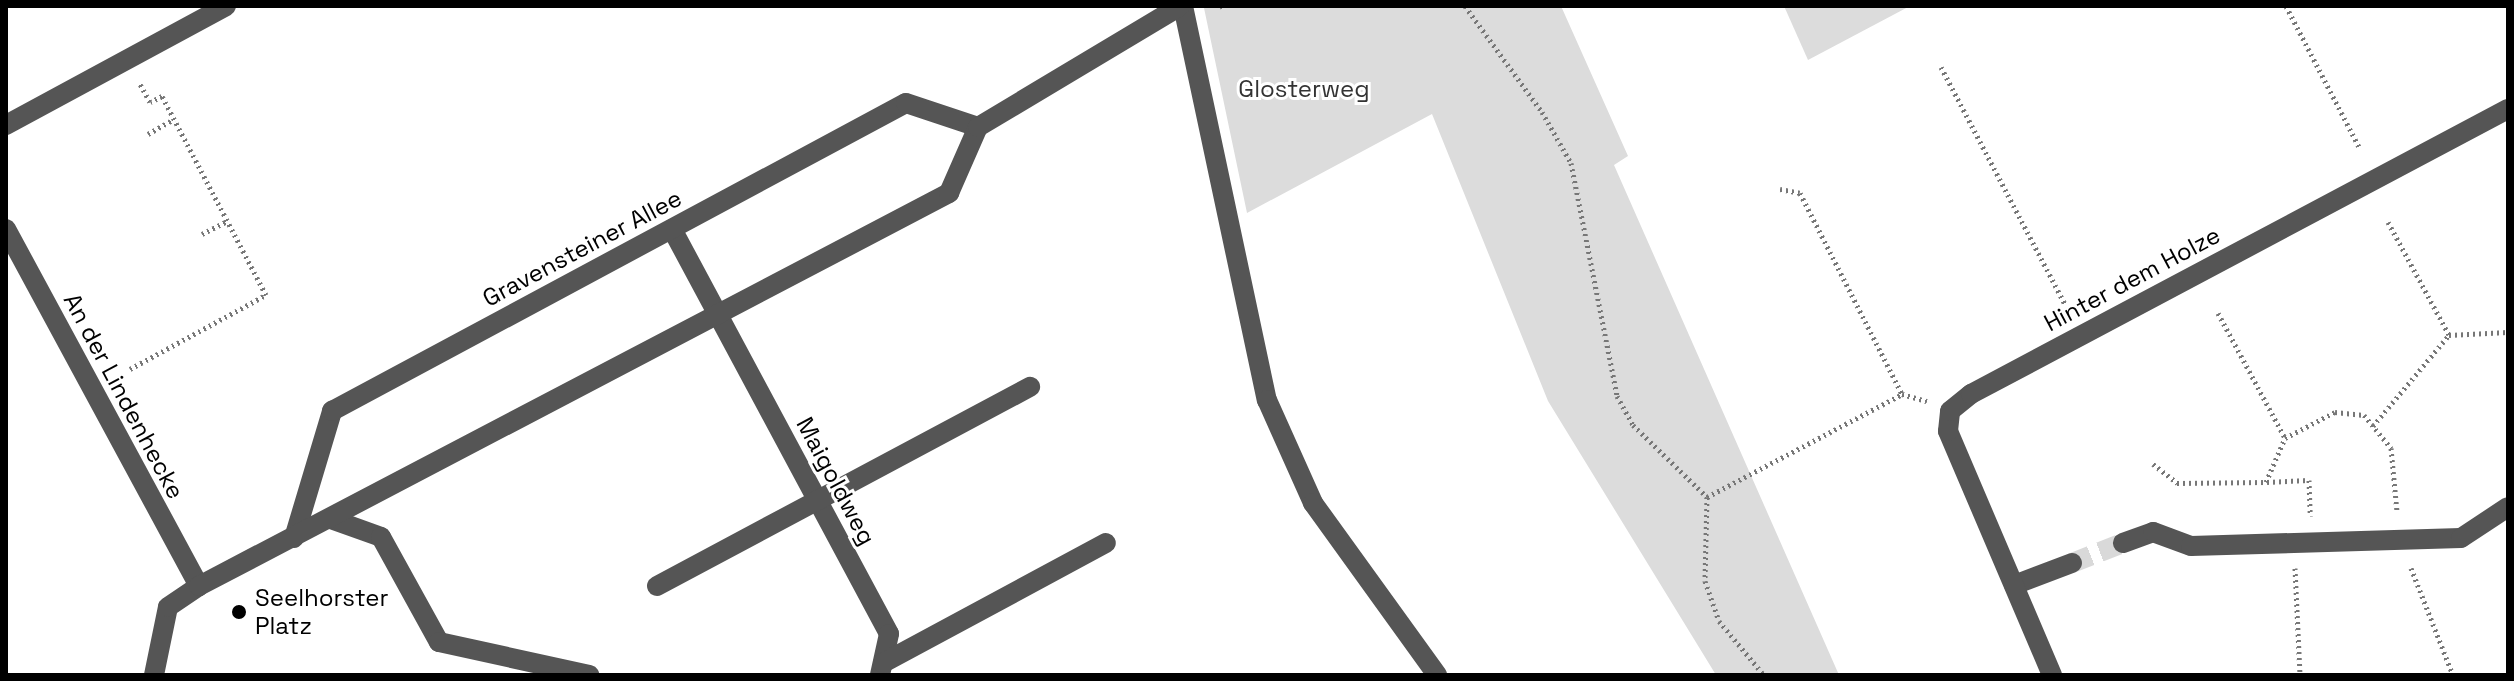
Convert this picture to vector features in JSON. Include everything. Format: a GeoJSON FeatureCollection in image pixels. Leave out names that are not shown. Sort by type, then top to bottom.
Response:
{"type":"FeatureCollection","features":[{"type":"Feature","properties":{"kind":"street"},"geometry":{"type":"LineString","coordinates":[[6,125],[226,6]]}},
{"type":"Feature","properties":{"kind":"street"},"geometry":{"type":"LineString","coordinates":[[154,675],[168,607],[199,586],[949,193],[978,127],[1182,6],[1267,400],[1313,503],[1437,675]]}},
{"type":"Feature","properties":{"kind":"street","name":"Gravensteiner Allee"},"geometry":{"type":"LineString","coordinates":[[294,538],[332,411],[906,103],[978,127]]}},
{"type":"Feature","properties":{"kind":"street","name":"Hinter dem Holze"},"geometry":{"type":"LineString","coordinates":[[1950,411],[1971,394],[2508,109]]}},
{"type":"Feature","properties":{"kind":"street","name":"An der Lindenhecke"},"geometry":{"type":"LineString","coordinates":[[6,229],[199,586]]}},
{"type":"Feature","properties":{"kind":"street","name":"Maigoldweg"},"geometry":{"type":"LineString","coordinates":[[672,229],[889,634],[882,669]]}},
{"type":"Feature","properties":{"kind":"street"},"geometry":{"type":"LineString","coordinates":[[657,586],[1030,387]]}},
{"type":"Feature","properties":{"kind":"street"},"geometry":{"type":"LineString","coordinates":[[1950,411],[1948,431],[2052,675]]}},
{"type":"Feature","properties":{"kind":"street"},"geometry":{"type":"LineString","coordinates":[[2123,543],[2153,532],[2191,546],[2461,538],[2508,507]]}},
{"type":"Feature","properties":{"kind":"street"},"geometry":{"type":"LineString","coordinates":[[331,519],[381,537],[439,642],[589,675]]}},
{"type":"Feature","properties":{"kind":"street"},"geometry":{"type":"LineString","coordinates":[[882,669],[1106,543]]}},
{"type":"Feature","properties":{"kind":"street"},"geometry":{"type":"LineString","coordinates":[[2014,585],[2072,563]]}},
{"type":"Feature","properties":{"kind":"path"},"geometry":{"type":"LineString","coordinates":[[1465,6],[1542,112],[1571,163],[1617,396],[1633,425],[1707,497],[1705,581],[1719,621],[1764,675]]}},
{"type":"Feature","properties":{"kind":"path"},"geometry":{"type":"LineString","coordinates":[[2286,6],[2360,149]]}},
{"type":"Feature","properties":{"kind":"path"},"geometry":{"type":"LineString","coordinates":[[127,59],[150,102],[162,96],[266,295],[130,369]]}},
{"type":"Feature","properties":{"kind":"path"},"geometry":{"type":"LineString","coordinates":[[1941,67],[2066,306]]}},
{"type":"Feature","properties":{"kind":"path"},"geometry":{"type":"LineString","coordinates":[[148,134],[174,119]]}},
{"type":"Feature","properties":{"kind":"path"},"geometry":{"type":"LineString","coordinates":[[1780,189],[1800,193],[1902,394],[1950,411]]}},
{"type":"Feature","properties":{"kind":"path"},"geometry":{"type":"LineString","coordinates":[[202,234],[228,221]]}},
{"type":"Feature","properties":{"kind":"path"},"geometry":{"type":"LineString","coordinates":[[2388,222],[2449,335]]}},
{"type":"Feature","properties":{"kind":"path"},"geometry":{"type":"LineString","coordinates":[[2218,313],[2285,438]]}},
{"type":"Feature","properties":{"kind":"path"},"geometry":{"type":"LineString","coordinates":[[2373,426],[2449,335],[2508,332]]}},
{"type":"Feature","properties":{"kind":"path"},"geometry":{"type":"LineString","coordinates":[[1707,497],[1902,394]]}},
{"type":"Feature","properties":{"kind":"path"},"geometry":{"type":"LineString","coordinates":[[2266,482],[2285,438],[2335,412],[2364,415],[2391,448],[2400,541],[2453,675]]}},
{"type":"Feature","properties":{"kind":"path"},"geometry":{"type":"LineString","coordinates":[[2153,464],[2177,483],[2309,480],[2310,544]]}},
{"type":"Feature","properties":{"kind":"path"},"geometry":{"type":"LineString","coordinates":[[2295,586],[2300,675]]}},
{"type":"Feature","properties":{"kind":"green space","name":"Glosterweg"},"geometry":{"type":"Polygon","coordinates":[[[1561,6],[1628,156],[1614,165],[1839,675],[1716,675],[1548,401],[1432,114],[1247,213],[1204,8],[1561,6]]]}},
{"type":"Feature","properties":{"kind":"green space"},"geometry":{"type":"Polygon","coordinates":[[[1784,6],[1910,6],[1808,60],[1784,6]]]}},
{"type":"Feature","properties":{"kind":"tunnel"},"geometry":{"type":"LineString","coordinates":[[2072,563],[2123,543]]}},
{"type":"Feature","properties":{"kind":"place","name":"Seelhorster Platz"},"geometry":{"type":"Point","coordinates":[239,612]}}]}
